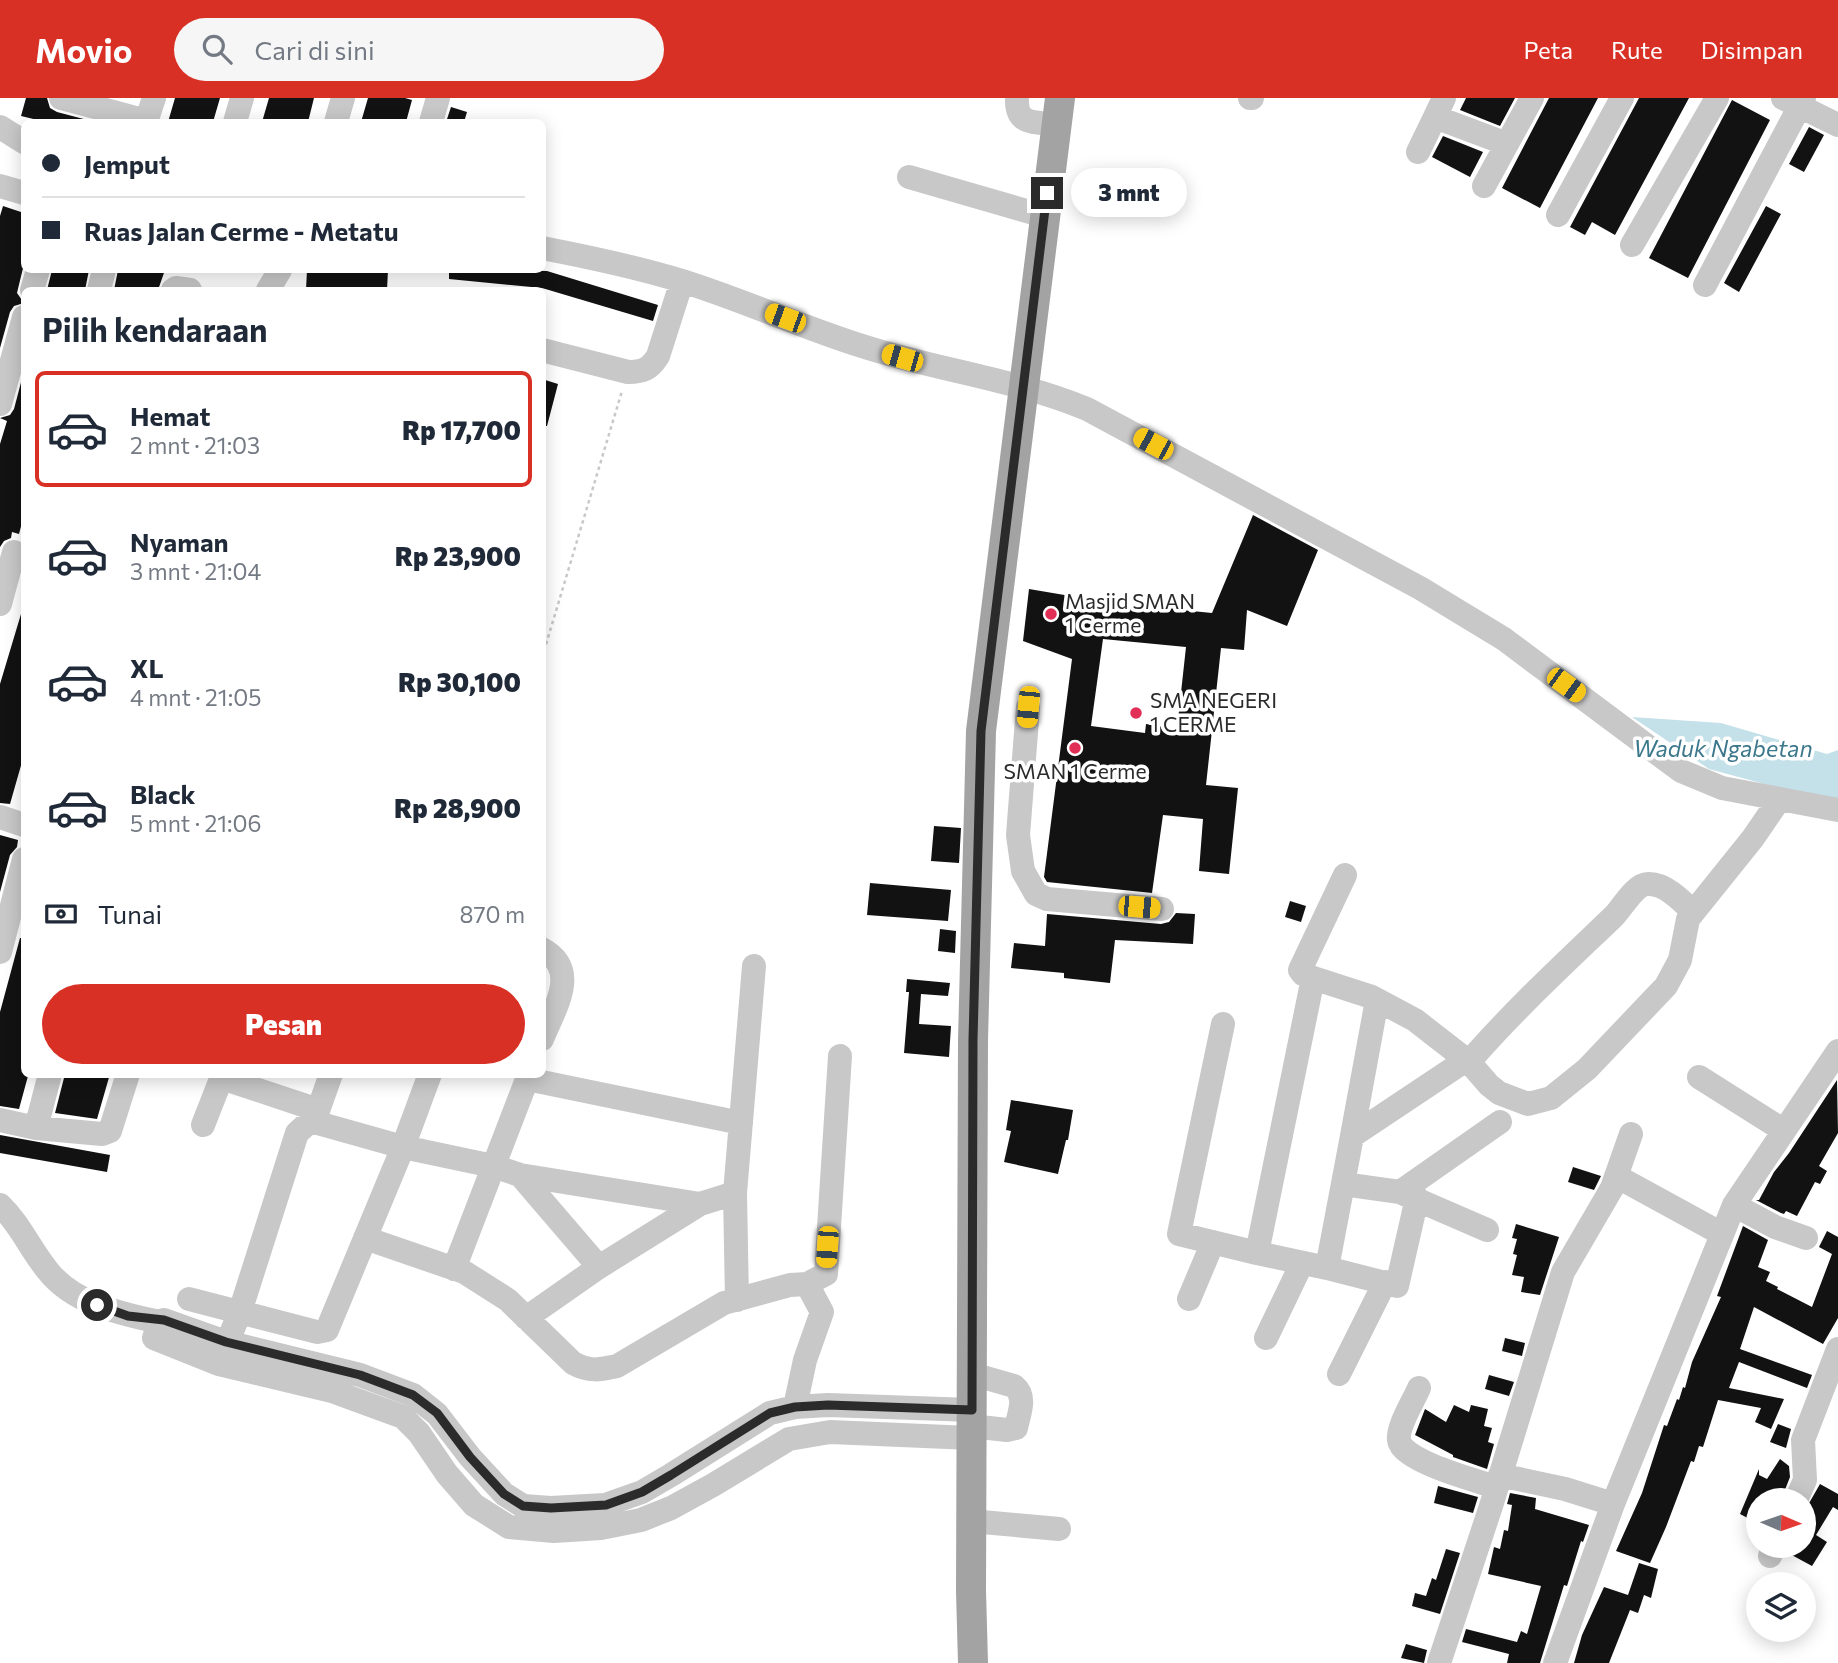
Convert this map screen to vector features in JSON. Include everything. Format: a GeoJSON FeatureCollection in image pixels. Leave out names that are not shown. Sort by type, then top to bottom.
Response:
{"type":"FeatureCollection","features":[{"type":"Feature","properties":{"kind":"main road"},"geometry":{"type":"LineString","coordinates":[[973,1663],[973,1040],[981,731],[1058,112]]}},
{"type":"Feature","properties":{"kind":"street"},"geometry":{"type":"LineString","coordinates":[[63,98],[149,114]]}},
{"type":"Feature","properties":{"kind":"street"},"geometry":{"type":"LineString","coordinates":[[236,119],[242,98]]}},
{"type":"Feature","properties":{"kind":"street"},"geometry":{"type":"LineString","coordinates":[[337,119],[343,98]]}},
{"type":"Feature","properties":{"kind":"street"},"geometry":{"type":"LineString","coordinates":[[432,119],[438,98]]}},
{"type":"Feature","properties":{"kind":"street"},"geometry":{"type":"LineString","coordinates":[[1017,98],[1016,112],[1024,119],[1058,112]]}},
{"type":"Feature","properties":{"kind":"street"},"geometry":{"type":"LineString","coordinates":[[1484,186],[1532,98]]}},
{"type":"Feature","properties":{"kind":"street"},"geometry":{"type":"LineString","coordinates":[[1558,215],[1622,98]]}},
{"type":"Feature","properties":{"kind":"street"},"geometry":{"type":"LineString","coordinates":[[1633,245],[1717,98]]}},
{"type":"Feature","properties":{"kind":"street"},"geometry":{"type":"LineString","coordinates":[[1705,285],[1796,101],[1838,125]]}},
{"type":"Feature","properties":{"kind":"street"},"geometry":{"type":"LineString","coordinates":[[1418,152],[1439,107],[1507,144]]}},
{"type":"Feature","properties":{"kind":"street"},"geometry":{"type":"LineString","coordinates":[[0,127],[21,140]]}},
{"type":"Feature","properties":{"kind":"street"},"geometry":{"type":"LineString","coordinates":[[909,177],[1044,216]]}},
{"type":"Feature","properties":{"kind":"street"},"geometry":{"type":"LineString","coordinates":[[0,186],[21,192]]}},
{"type":"Feature","properties":{"kind":"street"},"geometry":{"type":"LineString","coordinates":[[546,248],[682,281],[861,346],[1024,387],[1087,410],[1420,588],[1504,639],[1681,771],[1722,788],[1838,810]]}},
{"type":"Feature","properties":{"kind":"street"},"geometry":{"type":"LineString","coordinates":[[546,351],[628,372],[642,372],[653,365],[682,281]]}},
{"type":"Feature","properties":{"kind":"street"},"geometry":{"type":"LineString","coordinates":[[0,404],[21,328]]}},
{"type":"Feature","properties":{"kind":"street"},"geometry":{"type":"LineString","coordinates":[[0,604],[13,551]]}},
{"type":"Feature","properties":{"kind":"street"},"geometry":{"type":"LineString","coordinates":[[1028,707],[1018,835],[1023,871],[1036,894],[1046,899],[1162,909]]}},
{"type":"Feature","properties":{"kind":"street"},"geometry":{"type":"LineString","coordinates":[[1345,875],[1300,970],[1303,974],[1377,1000],[1415,1020],[1467,1061],[1489,1084],[1511,1098],[1528,1104],[1551,1098],[1587,1069],[1667,986],[1680,960],[1688,919],[1753,838],[1779,800]]}},
{"type":"Feature","properties":{"kind":"street"},"geometry":{"type":"LineString","coordinates":[[979,830],[1018,835]]}},
{"type":"Feature","properties":{"kind":"street"},"geometry":{"type":"LineString","coordinates":[[0,952],[21,871]]}},
{"type":"Feature","properties":{"kind":"street"},"geometry":{"type":"LineString","coordinates":[[1352,1136],[1467,1061],[1640,887],[1647,884],[1658,886],[1676,895],[1693,912]]}},
{"type":"Feature","properties":{"kind":"street"},"geometry":{"type":"LineString","coordinates":[[546,952],[552,955],[563,974],[563,986],[546,1029]]}},
{"type":"Feature","properties":{"kind":"street"},"geometry":{"type":"LineString","coordinates":[[737,1300],[735,1193],[754,966]]}},
{"type":"Feature","properties":{"kind":"street"},"geometry":{"type":"LineString","coordinates":[[1257,1253],[1313,978]]}},
{"type":"Feature","properties":{"kind":"street"},"geometry":{"type":"LineString","coordinates":[[1327,1268],[1377,1000]]}},
{"type":"Feature","properties":{"kind":"street"},"geometry":{"type":"LineString","coordinates":[[1223,1024],[1179,1234],[1397,1286],[1409,1195],[1500,1122]]}},
{"type":"Feature","properties":{"kind":"street"},"geometry":{"type":"LineString","coordinates":[[1555,1663],[1613,1504],[1734,1205],[1838,1051]]}},
{"type":"Feature","properties":{"kind":"street"},"geometry":{"type":"LineString","coordinates":[[365,1238],[464,1272],[508,1300],[573,1363],[583,1369],[597,1370],[617,1366],[724,1303],[807,1284],[825,1274],[840,1056]]}},
{"type":"Feature","properties":{"kind":"street"},"geometry":{"type":"LineString","coordinates":[[1699,1077],[1783,1130]]}},
{"type":"Feature","properties":{"kind":"street"},"geometry":{"type":"LineString","coordinates":[[36,1128],[49,1078]]}},
{"type":"Feature","properties":{"kind":"street"},"geometry":{"type":"LineString","coordinates":[[0,1120],[36,1128],[102,1135],[110,1132],[127,1078]]}},
{"type":"Feature","properties":{"kind":"street"},"geometry":{"type":"LineString","coordinates":[[203,1125],[222,1078]]}},
{"type":"Feature","properties":{"kind":"street"},"geometry":{"type":"LineString","coordinates":[[228,1078],[316,1116],[403,1147],[493,1166],[520,1175],[700,1204]]}},
{"type":"Feature","properties":{"kind":"street"},"geometry":{"type":"LineString","coordinates":[[223,1353],[240,1312],[297,1133],[316,1116],[330,1078]]}},
{"type":"Feature","properties":{"kind":"street"},"geometry":{"type":"LineString","coordinates":[[189,1299],[317,1332],[327,1330],[403,1147],[429,1078]]}},
{"type":"Feature","properties":{"kind":"street"},"geometry":{"type":"LineString","coordinates":[[454,1269],[528,1078]]}},
{"type":"Feature","properties":{"kind":"street"},"geometry":{"type":"LineString","coordinates":[[533,1078],[741,1124]]}},
{"type":"Feature","properties":{"kind":"street"},"geometry":{"type":"LineString","coordinates":[[1439,1663],[1563,1272],[1612,1188],[1631,1134]]}},
{"type":"Feature","properties":{"kind":"street"},"geometry":{"type":"LineString","coordinates":[[520,1175],[599,1267]]}},
{"type":"Feature","properties":{"kind":"street"},"geometry":{"type":"LineString","coordinates":[[1616,1176],[1722,1234]]}},
{"type":"Feature","properties":{"kind":"street"},"geometry":{"type":"LineString","coordinates":[[1343,1184],[1409,1195],[1487,1230]]}},
{"type":"Feature","properties":{"kind":"street"},"geometry":{"type":"LineString","coordinates":[[526,1318],[599,1267],[700,1204],[735,1193]]}},
{"type":"Feature","properties":{"kind":"street"},"geometry":{"type":"LineString","coordinates":[[0,1205],[15,1220],[47,1270],[66,1287],[111,1310],[159,1322],[164,1320],[223,1353],[403,1417],[474,1504],[509,1527],[554,1531],[601,1528],[640,1520],[684,1501],[789,1439],[830,1432],[971,1425]]}},
{"type":"Feature","properties":{"kind":"street"},"geometry":{"type":"LineString","coordinates":[[1734,1205],[1775,1227],[1806,1238]]}},
{"type":"Feature","properties":{"kind":"street"},"geometry":{"type":"LineString","coordinates":[[1189,1300],[1213,1242]]}},
{"type":"Feature","properties":{"kind":"street"},"geometry":{"type":"LineString","coordinates":[[1266,1338],[1302,1263]]}},
{"type":"Feature","properties":{"kind":"street"},"geometry":{"type":"LineString","coordinates":[[1339,1374],[1385,1282]]}},
{"type":"Feature","properties":{"kind":"street"},"geometry":{"type":"LineString","coordinates":[[795,1407],[805,1360],[822,1312],[807,1284]]}},
{"type":"Feature","properties":{"kind":"street"},"geometry":{"type":"LineString","coordinates":[[1801,1488],[1805,1480],[1803,1440],[1838,1349]]}},
{"type":"Feature","properties":{"kind":"street"},"geometry":{"type":"LineString","coordinates":[[223,1353],[360,1375],[413,1395],[437,1413],[470,1457],[504,1494],[523,1506],[551,1508],[606,1505],[642,1492],[770,1413],[795,1407],[828,1405],[1007,1430],[1016,1428],[1022,1398],[1019,1391],[1014,1386],[972,1374]]}},
{"type":"Feature","properties":{"kind":"street"},"geometry":{"type":"LineString","coordinates":[[1419,1388],[1399,1439],[1402,1446],[1437,1468],[1498,1481],[1565,1489],[1613,1504]]}},
{"type":"Feature","properties":{"kind":"street"},"geometry":{"type":"LineString","coordinates":[[705,1455],[719,1481]]}},
{"type":"Feature","properties":{"kind":"street"},"geometry":{"type":"LineString","coordinates":[[671,1475],[684,1501]]}},
{"type":"Feature","properties":{"kind":"street"},"geometry":{"type":"LineString","coordinates":[[509,1527],[523,1506]]}},
{"type":"Feature","properties":{"kind":"street"},"geometry":{"type":"LineString","coordinates":[[971,1521],[1059,1529]]}},
{"type":"Feature","properties":{"kind":"path"},"geometry":{"type":"LineString","coordinates":[[546,644],[628,372]]}},
{"type":"Feature","properties":{"kind":"water","name":"Waduk Ngabetan"},"geometry":{"type":"Polygon","coordinates":[[[1632,717],[1721,723],[1827,754],[1838,750],[1838,804],[1709,769],[1632,717]]]}},
{"type":"Feature","properties":{"kind":"building"},"geometry":{"type":"Polygon","coordinates":[[[26,98],[47,98],[50,108],[84,119],[34,119],[21,116],[26,98]]]}},
{"type":"Feature","properties":{"kind":"building"},"geometry":{"type":"Polygon","coordinates":[[[175,98],[220,98],[214,119],[169,119],[175,98]]]}},
{"type":"Feature","properties":{"kind":"building"},"geometry":{"type":"Polygon","coordinates":[[[269,98],[314,98],[309,119],[263,119],[269,98]]]}},
{"type":"Feature","properties":{"kind":"building"},"geometry":{"type":"Polygon","coordinates":[[[368,98],[412,100],[407,119],[362,119],[368,98]]]}},
{"type":"Feature","properties":{"kind":"building"},"geometry":{"type":"Polygon","coordinates":[[[1466,98],[1515,98],[1500,126],[1460,110],[1466,98]]]}},
{"type":"Feature","properties":{"kind":"building"},"geometry":{"type":"Polygon","coordinates":[[[1549,98],[1598,98],[1540,208],[1502,188],[1549,98]]]}},
{"type":"Feature","properties":{"kind":"building"},"geometry":{"type":"Polygon","coordinates":[[[1639,98],[1689,98],[1615,235],[1592,222],[1585,235],[1570,227],[1639,98]]]}},
{"type":"Feature","properties":{"kind":"building"},"geometry":{"type":"Polygon","coordinates":[[[1732,100],[1770,120],[1688,278],[1649,258],[1732,100]]]}},
{"type":"Feature","properties":{"kind":"building"},"geometry":{"type":"Polygon","coordinates":[[[451,107],[467,112],[465,119],[447,119],[451,107]]]}},
{"type":"Feature","properties":{"kind":"building"},"geometry":{"type":"Polygon","coordinates":[[[1809,127],[1824,135],[1804,172],[1789,164],[1809,127]]]}},
{"type":"Feature","properties":{"kind":"building"},"geometry":{"type":"Polygon","coordinates":[[[1443,136],[1483,152],[1470,177],[1432,157],[1443,136]]]}},
{"type":"Feature","properties":{"kind":"building"},"geometry":{"type":"Polygon","coordinates":[[[3,206],[21,212],[22,273],[17,293],[21,304],[14,306],[10,312],[0,348],[0,216],[3,206]]]}},
{"type":"Feature","properties":{"kind":"building"},"geometry":{"type":"Polygon","coordinates":[[[1766,206],[1781,214],[1739,292],[1724,283],[1766,206]]]}},
{"type":"Feature","properties":{"kind":"building"},"geometry":{"type":"Polygon","coordinates":[[[547,271],[658,305],[653,321],[546,287],[449,279],[449,273],[547,271]]]}},
{"type":"Feature","properties":{"kind":"building"},"geometry":{"type":"Polygon","coordinates":[[[51,273],[88,273],[86,287],[48,287],[51,273]]]}},
{"type":"Feature","properties":{"kind":"building"},"geometry":{"type":"Polygon","coordinates":[[[117,273],[164,273],[159,287],[115,287],[117,273]]]}},
{"type":"Feature","properties":{"kind":"building"},"geometry":{"type":"Polygon","coordinates":[[[307,273],[388,273],[387,287],[306,287],[307,273]]]}},
{"type":"Feature","properties":{"kind":"building"},"geometry":{"type":"Polygon","coordinates":[[[546,380],[558,384],[546,426],[546,380]]]}},
{"type":"Feature","properties":{"kind":"building"},"geometry":{"type":"Polygon","coordinates":[[[21,382],[21,526],[19,534],[12,532],[11,538],[4,541],[0,547],[0,444],[7,421],[0,418],[10,415],[21,382]]]}},
{"type":"Feature","properties":{"kind":"building"},"geometry":{"type":"Polygon","coordinates":[[[1253,515],[1318,550],[1287,626],[1247,610],[1244,650],[1221,648],[1206,785],[1238,788],[1229,874],[1199,871],[1203,819],[1163,815],[1152,893],[1047,882],[1044,877],[1072,659],[1023,641],[1029,589],[1094,600],[1110,607],[1157,611],[1158,600],[1182,602],[1182,610],[1212,613],[1253,515]],[[1103,639],[1091,726],[1145,733],[1146,724],[1177,729],[1186,647],[1103,639]]]}},
{"type":"Feature","properties":{"kind":"building"},"geometry":{"type":"Polygon","coordinates":[[[21,614],[21,766],[10,804],[0,803],[0,684],[21,614]]]}},
{"type":"Feature","properties":{"kind":"building"},"geometry":{"type":"Polygon","coordinates":[[[934,826],[961,828],[959,863],[931,861],[934,826]]]}},
{"type":"Feature","properties":{"kind":"building"},"geometry":{"type":"Polygon","coordinates":[[[0,835],[18,840],[17,847],[10,855],[0,892],[0,835]]]}},
{"type":"Feature","properties":{"kind":"building"},"geometry":{"type":"Polygon","coordinates":[[[870,883],[951,890],[948,921],[867,915],[870,883]]]}},
{"type":"Feature","properties":{"kind":"building"},"geometry":{"type":"Polygon","coordinates":[[[1290,901],[1306,906],[1301,922],[1285,917],[1290,901]]]}},
{"type":"Feature","properties":{"kind":"building"},"geometry":{"type":"Polygon","coordinates":[[[1176,913],[1195,914],[1193,944],[1115,940],[1110,983],[1064,978],[1064,973],[1011,968],[1014,943],[1045,946],[1047,914],[1161,924],[1169,922],[1176,913]]]}},
{"type":"Feature","properties":{"kind":"building"},"geometry":{"type":"Polygon","coordinates":[[[940,929],[956,931],[955,953],[938,951],[940,929]]]}},
{"type":"Feature","properties":{"kind":"building"},"geometry":{"type":"Polygon","coordinates":[[[21,938],[21,1078],[27,1078],[19,1109],[0,1106],[0,1012],[21,938]]]}},
{"type":"Feature","properties":{"kind":"building"},"geometry":{"type":"Polygon","coordinates":[[[907,979],[950,983],[948,996],[921,994],[919,1024],[951,1026],[949,1057],[904,1053],[909,992],[906,992],[907,979]]]}},
{"type":"Feature","properties":{"kind":"building"},"geometry":{"type":"Polygon","coordinates":[[[64,1078],[109,1078],[97,1119],[55,1113],[64,1078]]]}},
{"type":"Feature","properties":{"kind":"building"},"geometry":{"type":"Polygon","coordinates":[[[1837,1080],[1838,1133],[1819,1166],[1827,1171],[1820,1184],[1815,1182],[1797,1216],[1786,1211],[1781,1213],[1756,1200],[1759,1200],[1774,1172],[1837,1080]]]}},
{"type":"Feature","properties":{"kind":"building"},"geometry":{"type":"Polygon","coordinates":[[[1011,1100],[1073,1110],[1058,1174],[1004,1162],[1011,1131],[1006,1130],[1011,1100]]]}},
{"type":"Feature","properties":{"kind":"building"},"geometry":{"type":"Polygon","coordinates":[[[0,1135],[110,1155],[107,1172],[0,1153],[0,1135]]]}},
{"type":"Feature","properties":{"kind":"building"},"geometry":{"type":"Polygon","coordinates":[[[1573,1167],[1601,1176],[1594,1190],[1568,1182],[1573,1167]]]}},
{"type":"Feature","properties":{"kind":"building"},"geometry":{"type":"Polygon","coordinates":[[[1516,1224],[1559,1237],[1540,1295],[1521,1292],[1524,1277],[1512,1275],[1517,1255],[1513,1254],[1517,1239],[1512,1238],[1516,1224]]]}},
{"type":"Feature","properties":{"kind":"building"},"geometry":{"type":"Polygon","coordinates":[[[1743,1226],[1768,1240],[1758,1267],[1770,1272],[1766,1281],[1812,1307],[1832,1254],[1819,1247],[1827,1231],[1838,1237],[1838,1318],[1823,1344],[1754,1307],[1740,1349],[1812,1375],[1807,1388],[1739,1362],[1729,1388],[1784,1399],[1771,1429],[1755,1422],[1761,1408],[1718,1400],[1703,1447],[1699,1446],[1694,1462],[1691,1461],[1650,1563],[1616,1551],[1642,1493],[1664,1425],[1667,1426],[1677,1399],[1679,1400],[1683,1387],[1685,1388],[1692,1362],[1721,1297],[1717,1296],[1743,1226]]]}},
{"type":"Feature","properties":{"kind":"building"},"geometry":{"type":"Polygon","coordinates":[[[1505,1338],[1525,1343],[1522,1356],[1502,1351],[1505,1338]]]}},
{"type":"Feature","properties":{"kind":"building"},"geometry":{"type":"Polygon","coordinates":[[[1489,1375],[1514,1382],[1509,1396],[1485,1389],[1489,1375]]]}},
{"type":"Feature","properties":{"kind":"building"},"geometry":{"type":"Polygon","coordinates":[[[1454,1405],[1469,1412],[1471,1405],[1488,1409],[1484,1426],[1492,1428],[1488,1442],[1494,1444],[1487,1469],[1453,1457],[1415,1435],[1425,1409],[1446,1422],[1454,1405]]]}},
{"type":"Feature","properties":{"kind":"building"},"geometry":{"type":"Polygon","coordinates":[[[1778,1424],[1791,1429],[1786,1448],[1770,1442],[1778,1424]]]}},
{"type":"Feature","properties":{"kind":"building"},"geometry":{"type":"Polygon","coordinates":[[[1780,1459],[1789,1466],[1790,1477],[1786,1488],[1751,1488],[1759,1469],[1759,1475],[1767,1479],[1780,1459]]]}},
{"type":"Feature","properties":{"kind":"building"},"geometry":{"type":"Polygon","coordinates":[[[1820,1484],[1838,1494],[1838,1510],[1833,1507],[1816,1535],[1816,1491],[1820,1484]]]}},
{"type":"Feature","properties":{"kind":"building"},"geometry":{"type":"Polygon","coordinates":[[[1438,1486],[1478,1497],[1473,1513],[1434,1503],[1438,1486]]]}},
{"type":"Feature","properties":{"kind":"building"},"geometry":{"type":"Polygon","coordinates":[[[1510,1493],[1536,1498],[1535,1509],[1589,1525],[1567,1586],[1564,1585],[1540,1663],[1507,1663],[1509,1654],[1462,1642],[1466,1629],[1517,1642],[1521,1631],[1527,1634],[1541,1586],[1488,1574],[1494,1547],[1500,1549],[1504,1530],[1508,1531],[1512,1505],[1507,1504],[1510,1493]]]}},
{"type":"Feature","properties":{"kind":"building"},"geometry":{"type":"Polygon","coordinates":[[[1746,1500],[1746,1517],[1740,1514],[1746,1500]]]}},
{"type":"Feature","properties":{"kind":"building"},"geometry":{"type":"Polygon","coordinates":[[[1816,1535],[1827,1542],[1812,1566],[1797,1558],[1816,1558],[1816,1535]]]}},
{"type":"Feature","properties":{"kind":"building"},"geometry":{"type":"Polygon","coordinates":[[[1446,1549],[1460,1553],[1440,1614],[1412,1606],[1415,1593],[1426,1596],[1432,1578],[1436,1580],[1446,1549]]]}},
{"type":"Feature","properties":{"kind":"building"},"geometry":{"type":"Polygon","coordinates":[[[1639,1563],[1658,1569],[1651,1598],[1644,1595],[1638,1613],[1630,1610],[1609,1663],[1574,1663],[1582,1635],[1604,1587],[1628,1595],[1639,1563]]]}},
{"type":"Feature","properties":{"kind":"building"},"geometry":{"type":"Polygon","coordinates":[[[1406,1644],[1427,1650],[1424,1663],[1401,1658],[1406,1644]]]}},
{"type":"Feature","properties":{"kind":"place","name":"Masjid SMAN 1 Cerme"},"geometry":{"type":"Point","coordinates":[1051,614]}},
{"type":"Feature","properties":{"kind":"place","name":"SMA NEGERI 1 CERME"},"geometry":{"type":"Point","coordinates":[1136,713]}},
{"type":"Feature","properties":{"kind":"place","name":"SMAN 1 Cerme"},"geometry":{"type":"Point","coordinates":[1075,748]}},
{"type":"Feature","properties":{"kind":"route"},"geometry":{"type":"LineString","coordinates":[[97,1305],[128,1316],[159,1322],[164,1320],[226,1342],[360,1375],[413,1395],[437,1413],[470,1457],[504,1494],[523,1506],[577,1508],[606,1505],[642,1492],[715,1450],[770,1413],[795,1407],[828,1405],[972,1410],[973,1040],[981,731],[1047,193]]}}]}
